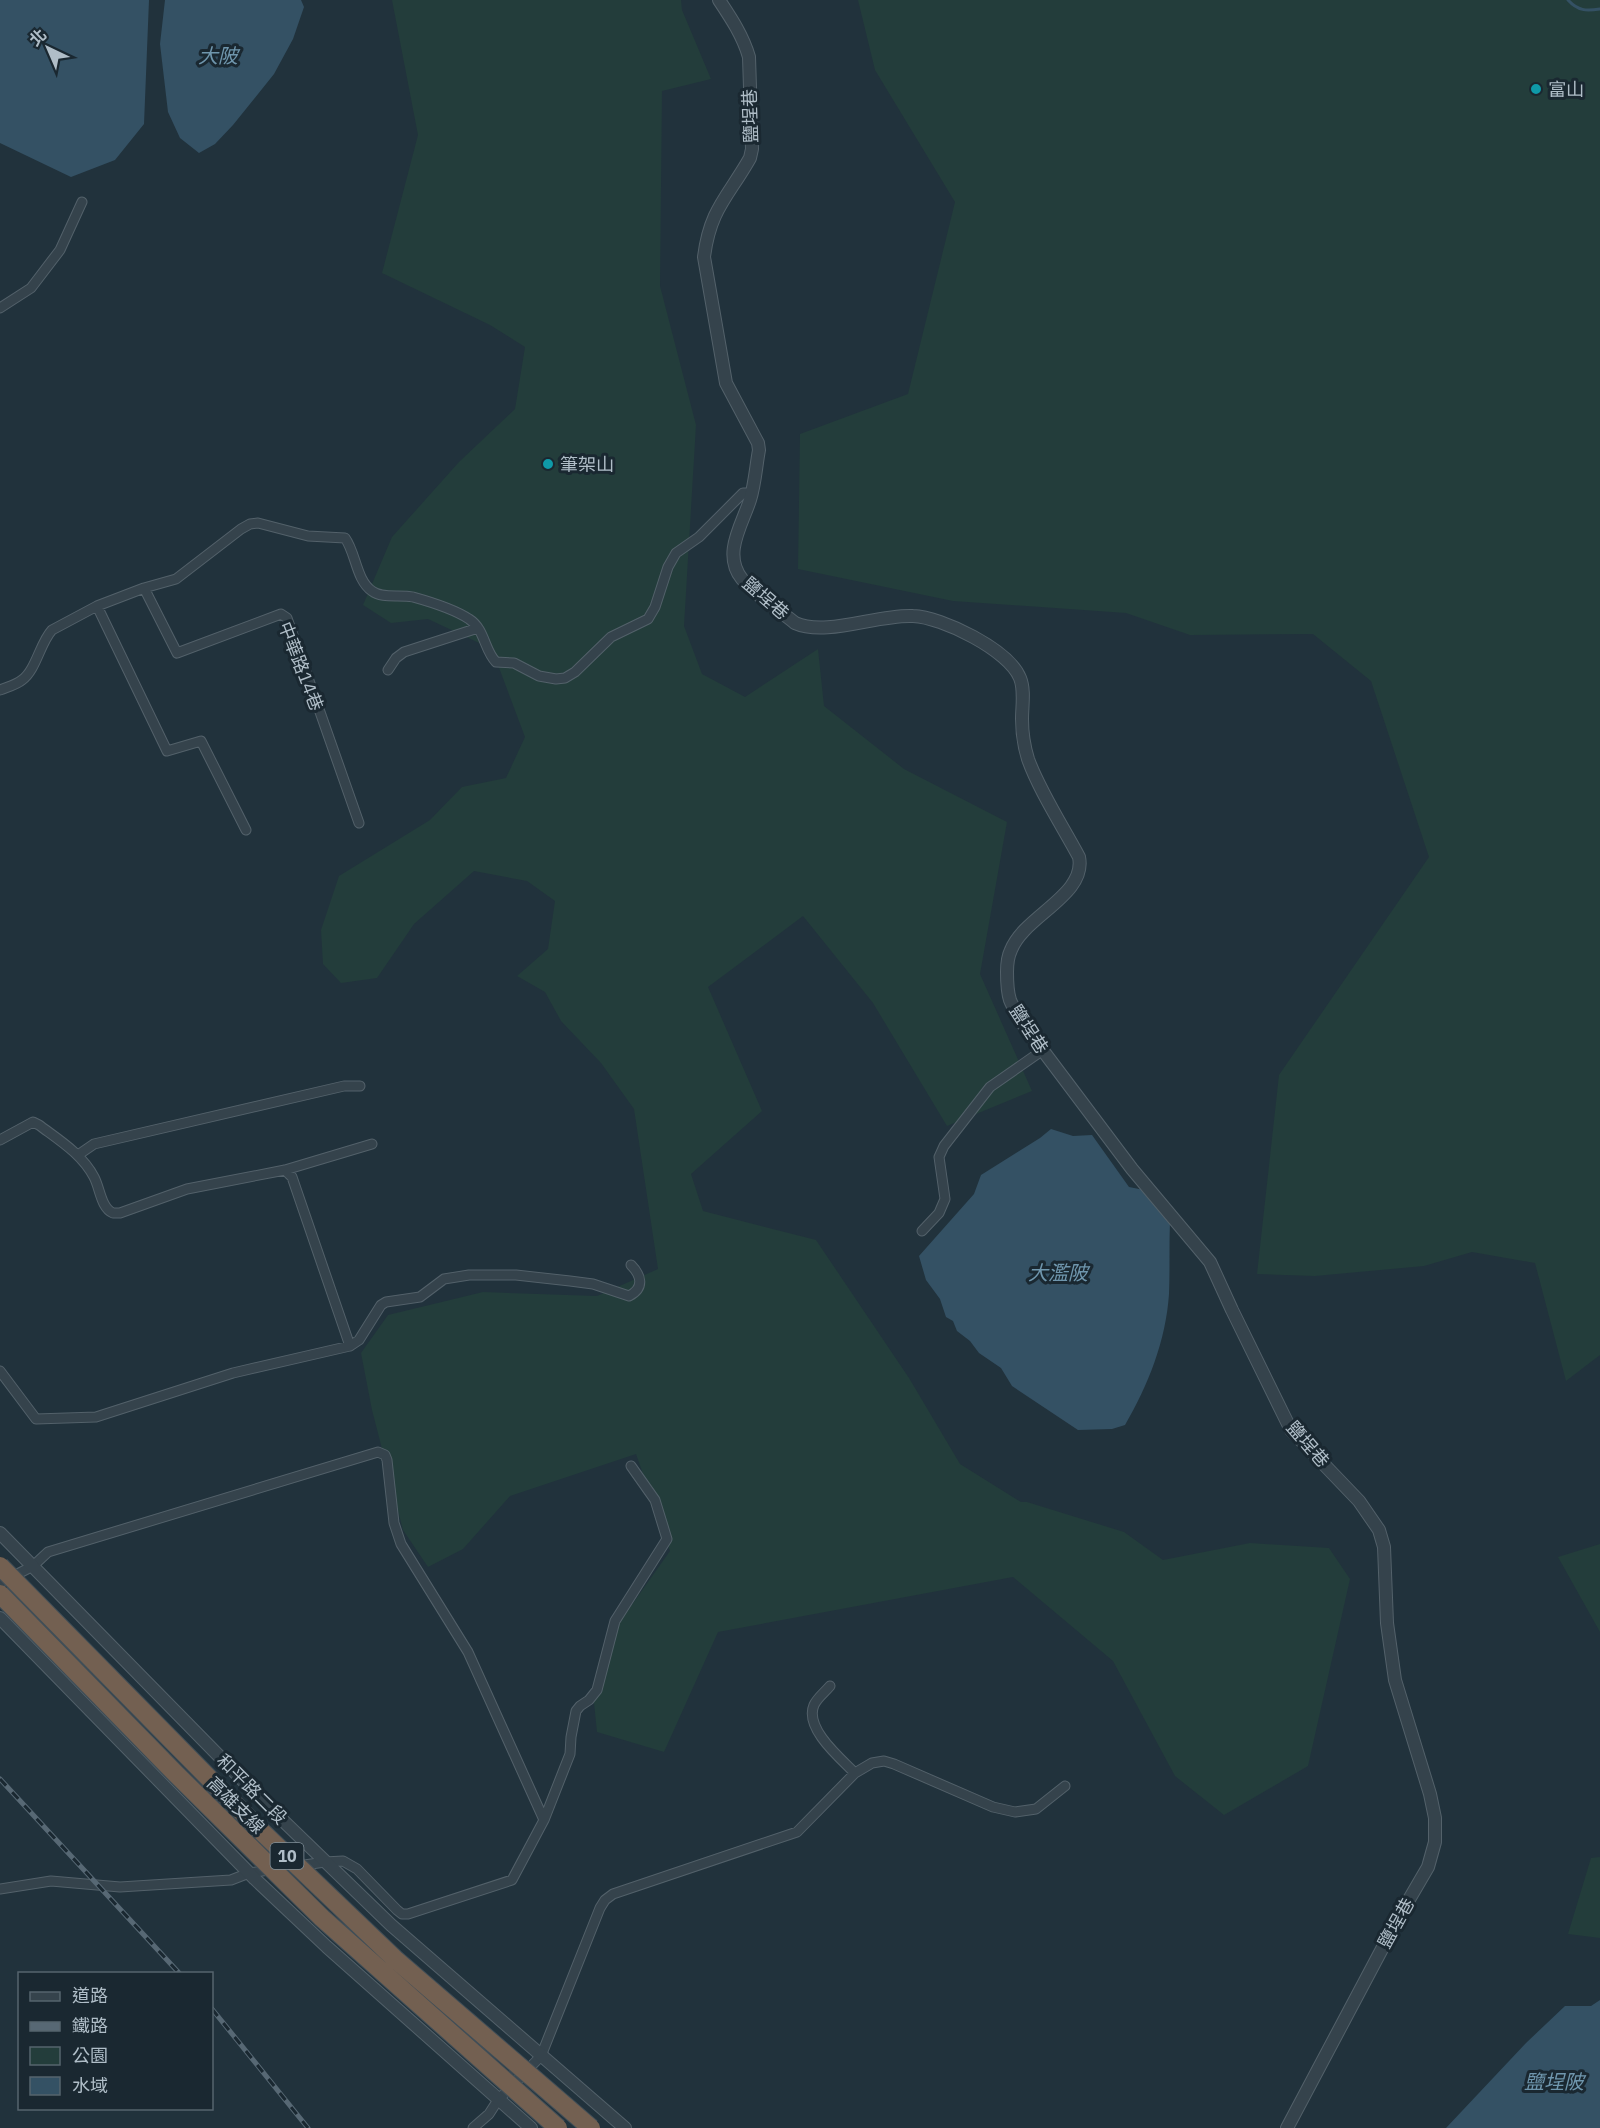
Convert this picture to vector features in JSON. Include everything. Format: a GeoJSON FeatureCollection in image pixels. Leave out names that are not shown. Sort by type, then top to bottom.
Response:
{"type":"FeatureCollection","features":[{"type":"Feature","properties":{"kind":"highway","name":"高雄支線"},"geometry":{"type":"LineString","coordinates":[[0,1566],[260,1830],[386,1951],[591,2128]]}},
{"type":"Feature","properties":{"kind":"highway","name":"高雄支線"},"geometry":{"type":"LineString","coordinates":[[0,1594],[176,1774],[322,1918],[558,2128]]}},
{"type":"Feature","properties":{"kind":"street","name":"鹽埕巷"},"geometry":{"type":"LineString","coordinates":[[719,0],[746,45],[749,57],[752,149],[750,158],[713,216],[704,256],[726,383],[758,443],[759,450],[750,499],[734,542],[733,555],[740,577],[795,623],[812,628],[898,616],[930,617],[979,640],[1007,660],[1020,678],[1022,722],[1028,757],[1079,857],[1081,866],[1077,878],[1058,901],[1036,918],[1019,936],[1011,950],[1007,964],[1010,999],[1023,1024],[1132,1170],[1210,1262],[1291,1430],[1355,1496],[1379,1530],[1384,1547],[1387,1623],[1395,1680],[1430,1794],[1435,1818],[1435,1842],[1428,1867],[1389,1935],[1287,2128]]}},
{"type":"Feature","properties":{"kind":"street"},"geometry":{"type":"LineString","coordinates":[[0,308],[31,288],[60,250],[82,202]]}},
{"type":"Feature","properties":{"kind":"street"},"geometry":{"type":"LineString","coordinates":[[0,690],[27,676],[52,630],[97,606],[144,588],[176,579],[241,529],[258,523],[299,535],[345,538],[364,583],[370,590],[381,595],[412,597],[465,617],[478,628],[488,652],[496,662],[519,664],[546,678],[565,678],[575,672],[611,637],[648,619],[655,607],[668,567],[676,553],[699,537],[743,493],[747,493],[750,499]]}},
{"type":"Feature","properties":{"kind":"street","name":"中華路14巷"},"geometry":{"type":"LineString","coordinates":[[144,588],[177,653],[281,614],[287,618],[359,823]]}},
{"type":"Feature","properties":{"kind":"street"},"geometry":{"type":"LineString","coordinates":[[97,606],[167,751],[201,741],[246,830]]}},
{"type":"Feature","properties":{"kind":"street"},"geometry":{"type":"LineString","coordinates":[[388,670],[396,658],[404,652],[478,628]]}},
{"type":"Feature","properties":{"kind":"street"},"geometry":{"type":"LineString","coordinates":[[922,1231],[939,1213],[945,1199],[939,1157],[944,1146],[990,1087],[1043,1050]]}},
{"type":"Feature","properties":{"kind":"street"},"geometry":{"type":"LineString","coordinates":[[78,1155],[94,1144],[344,1086],[360,1086]]}},
{"type":"Feature","properties":{"kind":"street"},"geometry":{"type":"LineString","coordinates":[[0,1140],[33,1122],[39,1125],[78,1155],[94,1177],[109,1212],[113,1213],[120,1213],[187,1189],[285,1170],[372,1144]]}},
{"type":"Feature","properties":{"kind":"street"},"geometry":{"type":"LineString","coordinates":[[285,1170],[292,1177],[350,1346]]}},
{"type":"Feature","properties":{"kind":"street"},"geometry":{"type":"LineString","coordinates":[[0,1371],[36,1419],[96,1417],[233,1372],[350,1346],[359,1340],[381,1305],[386,1302],[420,1297],[444,1279],[469,1275],[516,1275],[593,1284],[629,1296],[638,1289],[640,1280],[639,1273],[632,1264]]}},
{"type":"Feature","properties":{"kind":"street"},"geometry":{"type":"LineString","coordinates":[[0,1582],[33,1566],[48,1552],[371,1452],[385,1455],[394,1523],[401,1544],[468,1652],[544,1820]]}},
{"type":"Feature","properties":{"kind":"street"},"geometry":{"type":"LineString","coordinates":[[0,1888],[51,1881],[120,1887],[231,1880],[249,1873],[343,1861],[357,1869],[397,1910],[402,1914],[408,1914],[512,1880],[544,1820],[570,1754],[576,1711],[589,1700],[597,1689],[615,1621],[667,1539],[655,1500],[631,1466]]}},
{"type":"Feature","properties":{"kind":"street","name":"和平路二段"},"geometry":{"type":"LineString","coordinates":[[0,1533],[325,1862],[391,1925],[625,2128]]}},
{"type":"Feature","properties":{"kind":"street"},"geometry":{"type":"LineString","coordinates":[[0,1618],[249,1873],[327,1947],[531,2128]]}},
{"type":"Feature","properties":{"kind":"street"},"geometry":{"type":"LineString","coordinates":[[830,1686],[814,1704],[813,1721],[827,1743],[855,1773]]}},
{"type":"Feature","properties":{"kind":"street"},"geometry":{"type":"LineString","coordinates":[[473,2128],[489,2114],[498,2100],[542,2056],[600,1908],[613,1894],[797,1832],[855,1773],[872,1763],[884,1761],[993,1807],[1015,1812],[1036,1809],[1065,1786]]}},
{"type":"Feature","properties":{"kind":"green space"},"geometry":{"type":"Polygon","coordinates":[[[392,0],[681,0],[682,10],[711,79],[662,91],[660,286],[696,425],[684,626],[702,674],[745,697],[818,649],[824,706],[904,769],[1007,822],[980,974],[1032,1091],[947,1126],[873,1003],[803,916],[708,987],[762,1111],[691,1174],[703,1211],[816,1240],[909,1378],[960,1464],[1021,1502],[1124,1532],[1163,1560],[1250,1543],[1329,1548],[1350,1579],[1308,1766],[1224,1815],[1175,1776],[1113,1661],[1013,1577],[718,1632],[664,1752],[597,1732],[593,1693],[604,1644],[670,1551],[636,1454],[510,1496],[463,1549],[428,1567],[403,1530],[372,1410],[361,1353],[388,1315],[483,1292],[597,1296],[658,1269],[634,1109],[601,1063],[561,1021],[545,992],[517,976],[548,949],[555,901],[527,881],[474,871],[414,924],[377,978],[341,983],[323,964],[321,930],[339,876],[430,820],[462,787],[506,778],[525,737],[492,649],[428,619],[391,623],[363,605],[392,537],[459,462],[515,409],[525,347],[490,325],[382,273],[418,135],[392,0]]]}},
{"type":"Feature","properties":{"kind":"green space"},"geometry":{"type":"Polygon","coordinates":[[[858,0],[1600,0],[1600,1355],[1566,1381],[1535,1263],[1472,1252],[1424,1266],[1315,1276],[1257,1274],[1279,1075],[1429,857],[1371,681],[1313,634],[1190,635],[1126,613],[953,601],[798,569],[800,434],[908,394],[955,202],[875,70],[858,0]]]}},
{"type":"Feature","properties":{"kind":"green space"},"geometry":{"type":"Polygon","coordinates":[[[1600,1544],[1600,1632],[1558,1557],[1600,1544]]]}},
{"type":"Feature","properties":{"kind":"green space"},"geometry":{"type":"Polygon","coordinates":[[[1600,1857],[1600,1938],[1568,1934],[1591,1858],[1600,1857]]]}},
{"type":"Feature","properties":{"kind":"water","name":"大陂"},"geometry":{"type":"Polygon","coordinates":[[[0,0],[149,0],[144,124],[115,160],[71,177],[0,143],[0,0]]]}},
{"type":"Feature","properties":{"kind":"water","name":"大陂"},"geometry":{"type":"Polygon","coordinates":[[[165,0],[301,0],[304,7],[293,39],[274,74],[215,144],[199,153],[180,138],[168,112],[160,44],[165,0]]]}},
{"type":"Feature","properties":{"kind":"water","name":"大濫陂"},"geometry":{"type":"Polygon","coordinates":[[[1051,1129],[1073,1136],[1092,1135],[1129,1187],[1144,1190],[1170,1220],[1169,1294],[1160,1345],[1141,1395],[1125,1425],[1112,1429],[1078,1430],[1012,1386],[1001,1368],[979,1353],[970,1341],[957,1331],[953,1321],[946,1317],[940,1299],[926,1280],[919,1256],[974,1194],[981,1175],[1051,1129]]]}},
{"type":"Feature","properties":{"kind":"water","name":"鹽埕陂"},"geometry":{"type":"Polygon","coordinates":[[[1600,2000],[1600,2128],[1446,2128],[1526,2043],[1565,2006],[1591,2006],[1600,2000]]]}},
{"type":"Feature","properties":{"kind":"waterway"},"geometry":{"type":"LineString","coordinates":[[1568,0],[1582,9],[1600,9]]}},
{"type":"Feature","properties":{"kind":"railway"},"geometry":{"type":"LineString","coordinates":[[0,1779],[178,1972]]}},
{"type":"Feature","properties":{"kind":"railway"},"geometry":{"type":"LineString","coordinates":[[213,2010],[308,2128]]}},
{"type":"Feature","properties":{"kind":"place","name":"富山"},"geometry":{"type":"Point","coordinates":[1536,89]}},
{"type":"Feature","properties":{"kind":"place","name":"筆架山"},"geometry":{"type":"Point","coordinates":[548,464]}}]}
